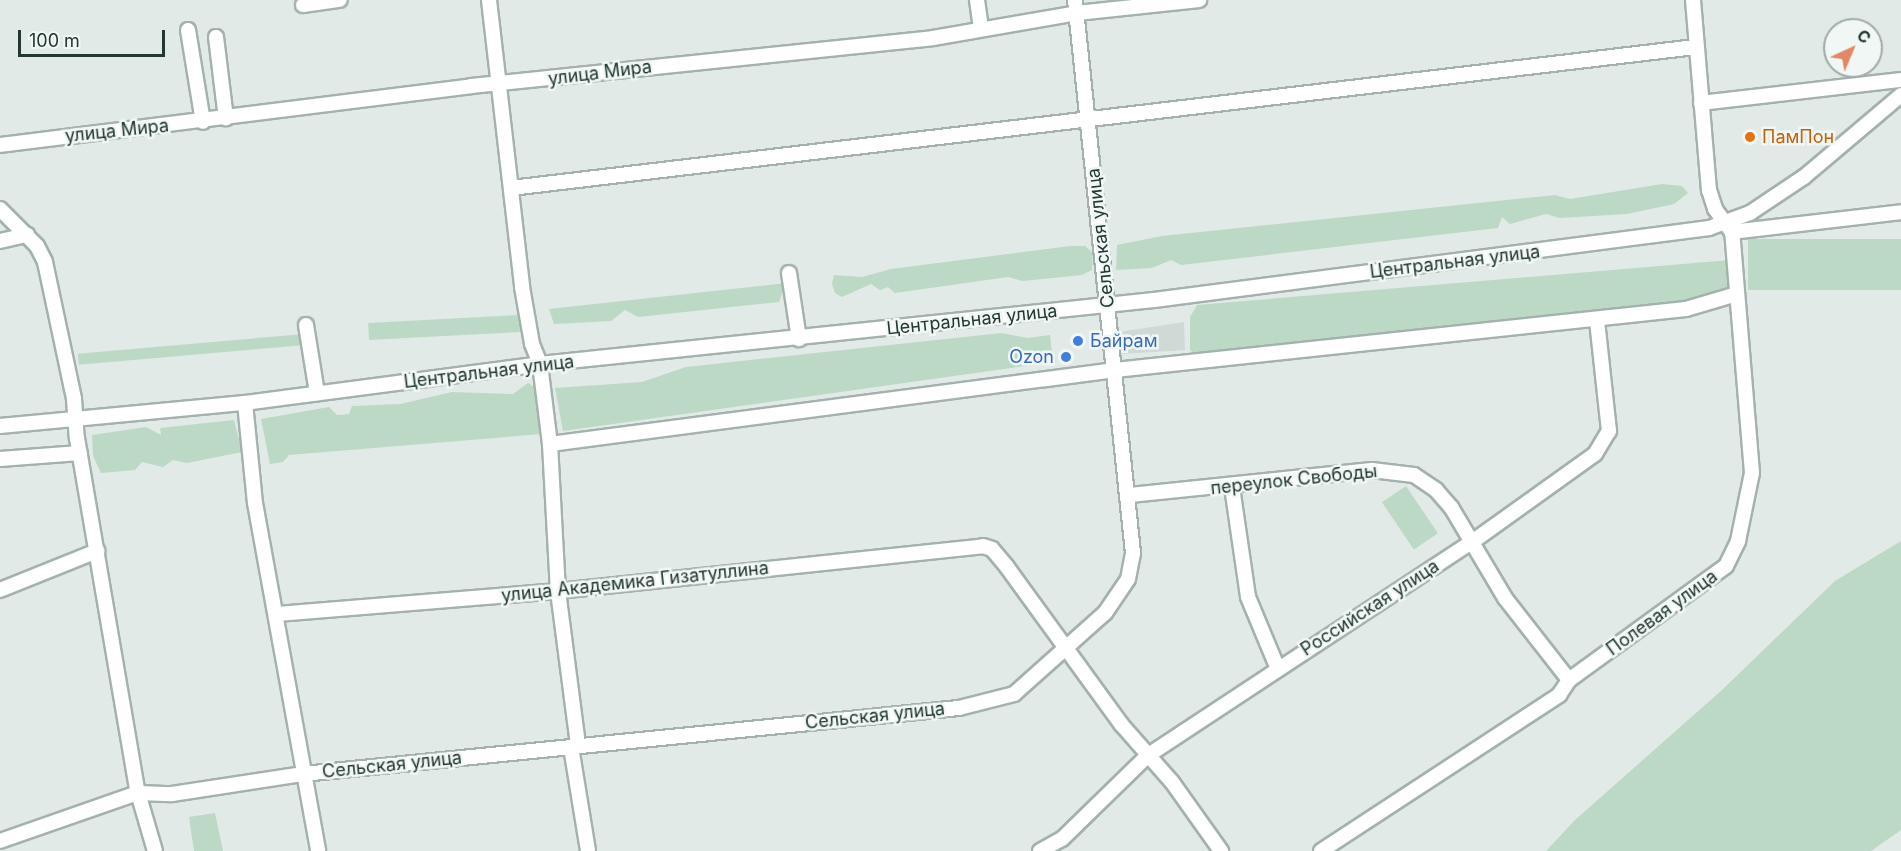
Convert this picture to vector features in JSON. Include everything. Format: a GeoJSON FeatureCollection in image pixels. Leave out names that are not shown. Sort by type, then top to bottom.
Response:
{"type":"FeatureCollection","features":[{"type":"Feature","properties":{"kind":"street"},"geometry":{"type":"LineString","coordinates":[[303,5],[340,0]]}},
{"type":"Feature","properties":{"kind":"street"},"geometry":{"type":"LineString","coordinates":[[489,0],[522,287],[532,344],[540,364],[550,444],[558,591],[574,746],[588,851]]}},
{"type":"Feature","properties":{"kind":"street"},"geometry":{"type":"LineString","coordinates":[[977,0],[981,29]]}},
{"type":"Feature","properties":{"kind":"street","name":"улица Мира"},"geometry":{"type":"LineString","coordinates":[[0,145],[202,122],[471,86],[500,85],[981,29],[1076,7],[1199,0]]}},
{"type":"Feature","properties":{"kind":"street"},"geometry":{"type":"LineString","coordinates":[[1693,0],[1708,190],[1729,228],[1777,227],[1901,212]]}},
{"type":"Feature","properties":{"kind":"street","name":"Сельская улица"},"geometry":{"type":"LineString","coordinates":[[0,841],[138,793],[172,794],[303,774],[1001,701],[1014,694],[1105,613],[1128,579],[1134,531],[1108,305],[1098,240],[1090,120],[1076,7]]}},
{"type":"Feature","properties":{"kind":"street"},"geometry":{"type":"LineString","coordinates":[[188,30],[202,122]]}},
{"type":"Feature","properties":{"kind":"street"},"geometry":{"type":"LineString","coordinates":[[216,37],[226,118]]}},
{"type":"Feature","properties":{"kind":"street"},"geometry":{"type":"LineString","coordinates":[[512,188],[1695,47]]}},
{"type":"Feature","properties":{"kind":"street"},"geometry":{"type":"LineString","coordinates":[[1701,103],[1901,80]]}},
{"type":"Feature","properties":{"kind":"street","name":"Центральная улица"},"geometry":{"type":"LineString","coordinates":[[0,426],[245,402],[540,364],[799,339],[1108,305],[1729,228],[1853,139],[1901,95]]}},
{"type":"Feature","properties":{"kind":"street"},"geometry":{"type":"LineString","coordinates":[[1764,203],[1766,218],[1777,227]]}},
{"type":"Feature","properties":{"kind":"street"},"geometry":{"type":"LineString","coordinates":[[0,209],[27,235],[45,262],[76,419],[138,793],[155,851]]}},
{"type":"Feature","properties":{"kind":"street","name":"Полевая улица"},"geometry":{"type":"LineString","coordinates":[[1321,851],[1559,695],[1569,681],[1726,566],[1738,541],[1752,473],[1729,228]]}},
{"type":"Feature","properties":{"kind":"street"},"geometry":{"type":"LineString","coordinates":[[0,241],[27,235]]}},
{"type":"Feature","properties":{"kind":"street"},"geometry":{"type":"LineString","coordinates":[[789,273],[799,339]]}},
{"type":"Feature","properties":{"kind":"street"},"geometry":{"type":"LineString","coordinates":[[550,444],[1115,370],[1686,309],[1737,294]]}},
{"type":"Feature","properties":{"kind":"street","name":"Российская улица"},"geometry":{"type":"LineString","coordinates":[[1040,851],[1062,839],[1147,756],[1472,542],[1595,454],[1609,431],[1597,320]]}},
{"type":"Feature","properties":{"kind":"street"},"geometry":{"type":"LineString","coordinates":[[306,325],[317,393]]}},
{"type":"Feature","properties":{"kind":"street"},"geometry":{"type":"LineString","coordinates":[[245,402],[255,503],[278,614],[303,774],[318,851]]}},
{"type":"Feature","properties":{"kind":"street"},"geometry":{"type":"LineString","coordinates":[[0,459],[80,453]]}},
{"type":"Feature","properties":{"kind":"street","name":"переулок Свободы"},"geometry":{"type":"LineString","coordinates":[[1130,495],[1232,487],[1372,470],[1402,471],[1436,490],[1472,542],[1505,598],[1569,681]]}},
{"type":"Feature","properties":{"kind":"street"},"geometry":{"type":"LineString","coordinates":[[1232,487],[1248,597],[1278,669]]}},
{"type":"Feature","properties":{"kind":"street","name":"улица Академика Гизатуллина"},"geometry":{"type":"LineString","coordinates":[[278,614],[558,591],[982,546],[992,549],[1067,648]]}},
{"type":"Feature","properties":{"kind":"street"},"geometry":{"type":"LineString","coordinates":[[0,590],[97,551]]}},
{"type":"Feature","properties":{"kind":"street"},"geometry":{"type":"LineString","coordinates":[[1067,648],[1147,756],[1172,782],[1221,851]]}},
{"type":"Feature","properties":{"kind":"shaded area"},"geometry":{"type":"Polygon","coordinates":[[[1184,322],[1185,350],[1121,354],[1119,332],[1184,322]]]}},
{"type":"Feature","properties":{"kind":"green space"},"geometry":{"type":"Polygon","coordinates":[[[1662,184],[1682,186],[1688,193],[1674,204],[1627,214],[1560,218],[1546,214],[1510,224],[1502,217],[1498,228],[1181,265],[1171,260],[1152,268],[1116,270],[1117,245],[1162,236],[1555,195],[1570,199],[1662,184]]]}},
{"type":"Feature","properties":{"kind":"green space"},"geometry":{"type":"Polygon","coordinates":[[[1748,239],[1901,239],[1901,290],[1748,290],[1748,239]]]}},
{"type":"Feature","properties":{"kind":"green space"},"geometry":{"type":"Polygon","coordinates":[[[1085,246],[1093,253],[1092,270],[1082,275],[1023,281],[1008,277],[895,293],[888,287],[880,290],[871,284],[842,297],[835,293],[832,284],[834,275],[862,277],[891,269],[1085,246]]]}},
{"type":"Feature","properties":{"kind":"green space"},"geometry":{"type":"Polygon","coordinates":[[[1730,260],[1732,291],[1686,302],[1195,355],[1190,350],[1190,317],[1197,305],[1730,260]]]}},
{"type":"Feature","properties":{"kind":"green space"},"geometry":{"type":"Polygon","coordinates":[[[786,283],[779,302],[638,317],[625,310],[611,321],[554,324],[549,309],[786,283]]]}},
{"type":"Feature","properties":{"kind":"green space"},"geometry":{"type":"Polygon","coordinates":[[[519,315],[520,332],[369,340],[368,323],[519,315]]]}},
{"type":"Feature","properties":{"kind":"green space"},"geometry":{"type":"Polygon","coordinates":[[[1002,333],[1027,338],[1050,335],[1053,362],[563,431],[555,388],[642,382],[686,367],[1002,333]]]}},
{"type":"Feature","properties":{"kind":"green space"},"geometry":{"type":"Polygon","coordinates":[[[304,334],[305,345],[79,365],[78,354],[304,334]]]}},
{"type":"Feature","properties":{"kind":"green space"},"geometry":{"type":"Polygon","coordinates":[[[528,383],[540,391],[542,434],[289,455],[283,462],[270,464],[261,419],[329,407],[337,415],[349,414],[352,406],[400,404],[452,392],[513,394],[528,383]]]}},
{"type":"Feature","properties":{"kind":"green space"},"geometry":{"type":"Polygon","coordinates":[[[234,420],[242,452],[187,463],[173,460],[163,467],[142,462],[135,470],[101,473],[93,456],[92,435],[146,427],[161,435],[160,428],[234,420]]]}},
{"type":"Feature","properties":{"kind":"green space"},"geometry":{"type":"Polygon","coordinates":[[[1406,486],[1438,533],[1414,549],[1382,502],[1406,486]]]}},
{"type":"Feature","properties":{"kind":"green space"},"geometry":{"type":"Polygon","coordinates":[[[1901,541],[1901,830],[1871,851],[1546,851],[1575,820],[1722,690],[1835,581],[1901,541]]]}},
{"type":"Feature","properties":{"kind":"green space"},"geometry":{"type":"Polygon","coordinates":[[[215,813],[223,851],[194,851],[189,817],[215,813]]]}},
{"type":"Feature","properties":{"kind":"place","name":"ПамПон"},"geometry":{"type":"Point","coordinates":[1750,137]}},
{"type":"Feature","properties":{"kind":"place","name":"Байрам"},"geometry":{"type":"Point","coordinates":[1078,341]}},
{"type":"Feature","properties":{"kind":"place","name":"Ozon"},"geometry":{"type":"Point","coordinates":[1066,357]}}]}
